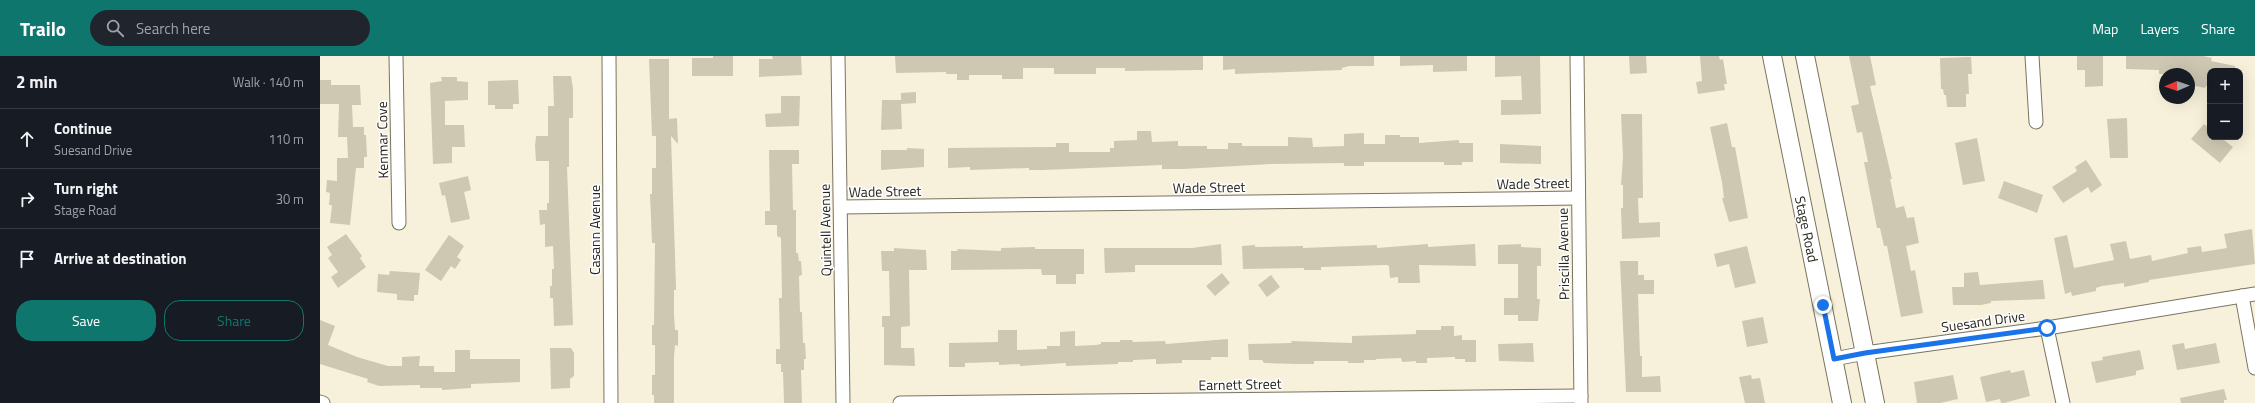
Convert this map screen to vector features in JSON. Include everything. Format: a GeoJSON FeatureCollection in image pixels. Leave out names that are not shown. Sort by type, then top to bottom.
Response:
{"type":"FeatureCollection","features":[{"type":"Feature","properties":{"kind":"main road","name":"Stage Road"},"geometry":{"type":"LineString","coordinates":[[1772,56],[1842,403]]}},
{"type":"Feature","properties":{"kind":"main road"},"geometry":{"type":"LineString","coordinates":[[1804,56],[1875,403]]}},
{"type":"Feature","properties":{"kind":"street","name":"Kenmar Cove"},"geometry":{"type":"LineString","coordinates":[[396,56],[399,223]]}},
{"type":"Feature","properties":{"kind":"street","name":"Casann Avenue"},"geometry":{"type":"LineString","coordinates":[[609,56],[611,403]]}},
{"type":"Feature","properties":{"kind":"street","name":"Quintell Avenue"},"geometry":{"type":"LineString","coordinates":[[838,56],[841,207],[842,403]]}},
{"type":"Feature","properties":{"kind":"street","name":"Priscilla Avenue"},"geometry":{"type":"LineString","coordinates":[[1577,56],[1581,400]]}},
{"type":"Feature","properties":{"kind":"street"},"geometry":{"type":"LineString","coordinates":[[2032,56],[2036,122]]}},
{"type":"Feature","properties":{"kind":"street","name":"Wade Street"},"geometry":{"type":"LineString","coordinates":[[841,207],[1578,198]]}},
{"type":"Feature","properties":{"kind":"street","name":"Suesand Drive"},"geometry":{"type":"LineString","coordinates":[[1834,359],[1865,353],[2047,328],[2249,295]]}},
{"type":"Feature","properties":{"kind":"street"},"geometry":{"type":"LineString","coordinates":[[2249,295],[2255,368]]}},
{"type":"Feature","properties":{"kind":"street"},"geometry":{"type":"LineString","coordinates":[[2047,328],[2063,403]]}},
{"type":"Feature","properties":{"kind":"street","name":"Earnett Street"},"geometry":{"type":"LineString","coordinates":[[900,403],[1581,400]]}},
{"type":"Feature","properties":{"kind":"building"},"geometry":{"type":"Polygon","coordinates":[[[713,56],[733,56],[733,76],[692,76],[692,58],[713,58],[713,56]]]}},
{"type":"Feature","properties":{"kind":"building"},"geometry":{"type":"Polygon","coordinates":[[[772,56],[801,56],[802,75],[759,77],[759,59],[773,59],[772,56]]]}},
{"type":"Feature","properties":{"kind":"building"},"geometry":{"type":"Polygon","coordinates":[[[895,56],[1203,56],[1203,70],[1125,71],[1125,68],[1096,68],[1096,74],[1054,74],[1054,68],[1023,68],[1023,79],[1002,79],[1002,75],[969,75],[969,80],[957,80],[957,74],[946,74],[946,72],[896,73],[895,56]]]}},
{"type":"Feature","properties":{"kind":"building"},"geometry":{"type":"Polygon","coordinates":[[[1223,56],[1374,56],[1374,66],[1349,66],[1342,68],[1342,70],[1235,74],[1235,69],[1223,70],[1223,56]]]}},
{"type":"Feature","properties":{"kind":"building"},"geometry":{"type":"Polygon","coordinates":[[[1400,56],[1467,56],[1467,71],[1433,72],[1433,65],[1400,66],[1400,56]]]}},
{"type":"Feature","properties":{"kind":"building"},"geometry":{"type":"Polygon","coordinates":[[[1495,56],[1540,56],[1541,114],[1501,115],[1501,100],[1522,100],[1521,76],[1495,77],[1495,56]]]}},
{"type":"Feature","properties":{"kind":"building"},"geometry":{"type":"Polygon","coordinates":[[[1629,56],[1646,56],[1647,73],[1630,74],[1629,56]]]}},
{"type":"Feature","properties":{"kind":"building"},"geometry":{"type":"Polygon","coordinates":[[[1700,56],[1719,56],[1720,60],[1723,59],[1727,84],[1724,84],[1725,90],[1698,94],[1696,82],[1702,81],[1700,56]]]}},
{"type":"Feature","properties":{"kind":"building"},"geometry":{"type":"Polygon","coordinates":[[[1849,56],[1870,56],[1876,85],[1870,86],[1892,179],[1890,179],[1896,208],[1904,206],[1907,218],[1914,217],[1919,243],[1906,246],[1911,271],[1915,270],[1923,313],[1901,317],[1887,246],[1884,246],[1880,228],[1877,228],[1864,162],[1868,162],[1862,132],[1857,133],[1851,106],[1859,104],[1849,56]]]}},
{"type":"Feature","properties":{"kind":"building"},"geometry":{"type":"Polygon","coordinates":[[[2077,56],[2103,56],[2103,86],[2085,87],[2085,70],[2077,70],[2077,56]]]}},
{"type":"Feature","properties":{"kind":"building"},"geometry":{"type":"Polygon","coordinates":[[[2126,56],[2203,56],[2212,58],[2211,61],[2235,66],[2235,68],[2207,68],[2207,86],[2205,88],[2195,86],[2195,68],[2159,68],[2159,70],[2126,69],[2126,56]]]}},
{"type":"Feature","properties":{"kind":"building"},"geometry":{"type":"Polygon","coordinates":[[[1971,57],[1972,74],[1968,74],[1969,94],[1966,94],[1966,107],[1947,107],[1946,95],[1944,95],[1943,89],[1941,89],[1940,58],[1971,57]]]}},
{"type":"Feature","properties":{"kind":"building"},"geometry":{"type":"Polygon","coordinates":[[[649,59],[669,59],[669,119],[677,118],[678,144],[671,136],[676,286],[676,290],[674,290],[674,315],[675,330],[678,330],[678,346],[675,345],[674,356],[674,403],[654,403],[654,395],[652,395],[652,375],[655,375],[655,345],[652,345],[652,325],[654,325],[655,243],[652,243],[650,194],[652,194],[652,168],[656,168],[656,136],[652,136],[649,59]]]}},
{"type":"Feature","properties":{"kind":"building"},"geometry":{"type":"Polygon","coordinates":[[[553,76],[571,76],[573,88],[573,118],[569,118],[569,167],[567,167],[573,325],[554,326],[553,298],[550,298],[552,269],[554,269],[553,246],[545,247],[545,224],[540,225],[539,210],[547,210],[547,203],[549,203],[549,161],[536,161],[535,146],[536,136],[548,136],[548,106],[554,106],[553,76]]]}},
{"type":"Feature","properties":{"kind":"building"},"geometry":{"type":"Polygon","coordinates":[[[441,77],[457,77],[457,81],[468,82],[468,100],[445,101],[445,125],[464,125],[465,147],[452,147],[452,163],[433,164],[430,83],[442,81],[441,77]]]}},
{"type":"Feature","properties":{"kind":"building"},"geometry":{"type":"Polygon","coordinates":[[[320,80],[331,80],[331,85],[360,85],[361,105],[352,105],[353,127],[364,127],[367,157],[364,157],[364,168],[356,168],[350,225],[330,223],[332,205],[329,205],[330,193],[326,192],[327,180],[337,181],[337,158],[348,158],[347,137],[338,137],[339,104],[320,104],[320,80]]]}},
{"type":"Feature","properties":{"kind":"building"},"geometry":{"type":"Polygon","coordinates":[[[518,80],[519,104],[513,104],[513,109],[495,109],[495,105],[488,105],[488,81],[518,80]]]}},
{"type":"Feature","properties":{"kind":"building"},"geometry":{"type":"Polygon","coordinates":[[[916,92],[916,103],[901,104],[902,129],[881,130],[882,100],[901,100],[901,93],[916,92]]]}},
{"type":"Feature","properties":{"kind":"building"},"geometry":{"type":"Polygon","coordinates":[[[781,96],[800,96],[799,126],[766,127],[765,114],[781,113],[781,96]]]}},
{"type":"Feature","properties":{"kind":"building"},"geometry":{"type":"Polygon","coordinates":[[[1621,114],[1642,114],[1643,198],[1638,198],[1639,223],[1660,222],[1660,237],[1622,239],[1621,208],[1623,208],[1623,185],[1621,185],[1623,157],[1621,114]]]}},
{"type":"Feature","properties":{"kind":"building"},"geometry":{"type":"Polygon","coordinates":[[[2127,118],[2128,158],[2110,158],[2107,119],[2127,118]]]}},
{"type":"Feature","properties":{"kind":"building"},"geometry":{"type":"Polygon","coordinates":[[[1727,123],[1732,147],[1735,147],[1748,218],[1729,222],[1722,198],[1724,198],[1722,182],[1710,127],[1727,123]]]}},
{"type":"Feature","properties":{"kind":"building"},"geometry":{"type":"Polygon","coordinates":[[[2204,124],[2207,126],[2207,140],[2224,140],[2233,147],[2220,163],[2191,139],[2204,124]]]}},
{"type":"Feature","properties":{"kind":"building"},"geometry":{"type":"Polygon","coordinates":[[[1137,131],[1151,131],[1152,142],[1178,141],[1178,146],[1207,146],[1207,149],[1228,149],[1228,143],[1242,143],[1242,146],[1288,146],[1288,137],[1312,138],[1313,147],[1344,146],[1344,134],[1364,133],[1364,144],[1385,144],[1385,135],[1419,137],[1419,143],[1459,140],[1459,143],[1473,143],[1473,162],[1462,162],[1462,165],[1444,165],[1444,162],[1364,162],[1364,166],[1344,166],[1344,163],[1271,164],[1183,169],[1162,169],[1162,165],[1043,170],[1029,170],[1029,168],[970,170],[970,167],[948,168],[948,148],[1056,147],[1056,143],[1069,143],[1069,152],[1110,152],[1110,148],[1114,148],[1114,141],[1137,140],[1137,131]]]}},
{"type":"Feature","properties":{"kind":"building"},"geometry":{"type":"Polygon","coordinates":[[[1977,138],[1985,181],[1963,185],[1955,143],[1977,138]]]}},
{"type":"Feature","properties":{"kind":"building"},"geometry":{"type":"Polygon","coordinates":[[[1500,144],[1541,146],[1541,164],[1500,163],[1500,144]]]}},
{"type":"Feature","properties":{"kind":"building"},"geometry":{"type":"Polygon","coordinates":[[[907,148],[924,149],[924,167],[881,170],[881,150],[907,150],[907,148]]]}},
{"type":"Feature","properties":{"kind":"building"},"geometry":{"type":"Polygon","coordinates":[[[769,150],[799,150],[799,164],[792,164],[793,210],[796,210],[796,253],[798,253],[799,261],[801,261],[802,275],[799,276],[800,312],[802,312],[803,343],[805,343],[806,359],[804,359],[804,370],[801,370],[802,403],[784,403],[783,372],[781,372],[781,364],[776,364],[776,349],[780,349],[779,298],[782,298],[781,238],[777,236],[777,225],[765,225],[765,211],[770,211],[769,150]]]}},
{"type":"Feature","properties":{"kind":"building"},"geometry":{"type":"Polygon","coordinates":[[[2086,160],[2102,185],[2091,193],[2088,187],[2063,203],[2052,187],[2077,171],[2075,167],[2086,160]]]}},
{"type":"Feature","properties":{"kind":"building"},"geometry":{"type":"Polygon","coordinates":[[[468,176],[471,190],[464,192],[470,219],[451,223],[445,195],[442,196],[439,183],[468,176]]]}},
{"type":"Feature","properties":{"kind":"building"},"geometry":{"type":"Polygon","coordinates":[[[2004,181],[2043,195],[2037,213],[1998,198],[2004,181]]]}},
{"type":"Feature","properties":{"kind":"building"},"geometry":{"type":"Polygon","coordinates":[[[2252,229],[2255,264],[2149,280],[2149,282],[2124,287],[2124,283],[2102,286],[2096,288],[2096,291],[2072,296],[2071,292],[2065,294],[2054,238],[2067,235],[2074,268],[2114,260],[2110,244],[2126,241],[2130,259],[2151,255],[2152,261],[2188,253],[2187,248],[2201,246],[2202,252],[2227,248],[2224,234],[2252,229]]]}},
{"type":"Feature","properties":{"kind":"building"},"geometry":{"type":"Polygon","coordinates":[[[346,234],[362,256],[360,258],[366,267],[338,288],[331,277],[338,272],[328,258],[332,255],[327,247],[346,234]]]}},
{"type":"Feature","properties":{"kind":"building"},"geometry":{"type":"Polygon","coordinates":[[[449,235],[464,246],[457,257],[461,260],[455,269],[451,266],[441,281],[425,270],[449,235]]]}},
{"type":"Feature","properties":{"kind":"building"},"geometry":{"type":"Polygon","coordinates":[[[1221,244],[1222,265],[1135,265],[1135,272],[1105,273],[1104,248],[1192,248],[1221,244]]]}},
{"type":"Feature","properties":{"kind":"building"},"geometry":{"type":"Polygon","coordinates":[[[1428,244],[1428,247],[1475,244],[1476,266],[1419,265],[1420,283],[1398,283],[1398,277],[1390,278],[1389,266],[1387,265],[1321,267],[1321,270],[1304,270],[1304,268],[1243,269],[1242,246],[1303,246],[1303,248],[1377,245],[1377,248],[1428,244]]]}},
{"type":"Feature","properties":{"kind":"building"},"geometry":{"type":"Polygon","coordinates":[[[1521,244],[1521,247],[1541,248],[1541,266],[1537,266],[1537,299],[1540,299],[1538,321],[1518,321],[1518,315],[1504,315],[1504,298],[1518,298],[1518,264],[1498,264],[1498,245],[1521,244]]]}},
{"type":"Feature","properties":{"kind":"building"},"geometry":{"type":"Polygon","coordinates":[[[1747,246],[1756,283],[1735,288],[1729,264],[1717,267],[1714,254],[1747,246]]]}},
{"type":"Feature","properties":{"kind":"building"},"geometry":{"type":"Polygon","coordinates":[[[1035,247],[1035,249],[1084,249],[1084,274],[1076,274],[1076,284],[1056,284],[1056,275],[1042,275],[1041,269],[951,270],[951,251],[957,251],[958,249],[1001,251],[1001,248],[1035,247]]]}},
{"type":"Feature","properties":{"kind":"building"},"geometry":{"type":"Polygon","coordinates":[[[894,248],[926,250],[927,270],[909,270],[910,326],[901,327],[901,348],[914,348],[915,366],[884,365],[884,327],[882,327],[882,316],[890,316],[889,271],[882,271],[881,251],[894,251],[894,248]]]}},
{"type":"Feature","properties":{"kind":"building"},"geometry":{"type":"Polygon","coordinates":[[[1620,261],[1638,261],[1638,275],[1644,275],[1644,280],[1654,280],[1654,294],[1638,294],[1640,356],[1642,356],[1642,377],[1660,376],[1661,392],[1626,392],[1620,261]]]}},
{"type":"Feature","properties":{"kind":"building"},"geometry":{"type":"Polygon","coordinates":[[[390,271],[420,273],[418,295],[414,295],[414,301],[397,300],[397,294],[377,292],[378,274],[389,275],[390,271]]]}},
{"type":"Feature","properties":{"kind":"building"},"geometry":{"type":"Polygon","coordinates":[[[1978,272],[1980,285],[2043,280],[2045,299],[1991,301],[1991,303],[1981,305],[1953,305],[1952,287],[1964,287],[1964,273],[1978,272]]]}},
{"type":"Feature","properties":{"kind":"building"},"geometry":{"type":"Polygon","coordinates":[[[1222,273],[1230,283],[1215,296],[1206,286],[1222,273]]]}},
{"type":"Feature","properties":{"kind":"building"},"geometry":{"type":"Polygon","coordinates":[[[1271,275],[1280,287],[1267,297],[1258,285],[1271,275]]]}},
{"type":"Feature","properties":{"kind":"building"},"geometry":{"type":"Polygon","coordinates":[[[1763,317],[1768,343],[1747,347],[1742,321],[1763,317]]]}},
{"type":"Feature","properties":{"kind":"building"},"geometry":{"type":"Polygon","coordinates":[[[320,320],[335,326],[328,345],[357,357],[388,366],[402,366],[402,357],[420,356],[419,366],[434,366],[434,372],[455,372],[455,350],[470,350],[470,359],[520,359],[520,382],[471,384],[471,388],[442,390],[442,388],[420,388],[420,385],[379,386],[367,382],[368,379],[320,364],[320,320]]]}},
{"type":"Feature","properties":{"kind":"building"},"geometry":{"type":"Polygon","coordinates":[[[1441,326],[1454,326],[1454,336],[1462,335],[1462,340],[1476,340],[1476,362],[1465,362],[1465,359],[1455,359],[1455,357],[1427,358],[1427,363],[1416,363],[1416,361],[1402,362],[1401,358],[1364,360],[1364,363],[1348,363],[1348,361],[1314,361],[1314,364],[1264,363],[1262,360],[1249,360],[1248,344],[1292,343],[1291,341],[1352,343],[1352,336],[1416,334],[1416,330],[1441,330],[1441,326]]]}},
{"type":"Feature","properties":{"kind":"building"},"geometry":{"type":"Polygon","coordinates":[[[998,330],[1017,330],[1017,350],[1047,349],[1047,346],[1060,346],[1060,332],[1075,331],[1075,346],[1096,345],[1101,344],[1101,342],[1120,342],[1120,340],[1132,340],[1133,342],[1165,341],[1166,344],[1228,339],[1228,357],[1211,357],[1211,360],[1182,360],[1182,363],[1156,364],[1156,359],[1133,360],[1133,362],[1118,362],[1118,364],[1066,366],[1066,363],[1020,366],[1020,364],[999,365],[999,362],[965,363],[965,367],[949,367],[949,343],[998,342],[998,330]]]}},
{"type":"Feature","properties":{"kind":"building"},"geometry":{"type":"Polygon","coordinates":[[[1533,343],[1534,362],[1499,361],[1498,344],[1533,343]]]}},
{"type":"Feature","properties":{"kind":"building"},"geometry":{"type":"Polygon","coordinates":[[[2184,343],[2185,349],[2216,343],[2220,363],[2177,370],[2172,345],[2184,343]]]}},
{"type":"Feature","properties":{"kind":"building"},"geometry":{"type":"Polygon","coordinates":[[[550,348],[571,348],[574,353],[574,376],[570,379],[570,388],[551,389],[550,348]]]}},
{"type":"Feature","properties":{"kind":"building"},"geometry":{"type":"Polygon","coordinates":[[[2140,350],[2144,369],[2136,371],[2136,375],[2096,383],[2091,362],[2103,360],[2102,357],[2140,350]]]}},
{"type":"Feature","properties":{"kind":"building"},"geometry":{"type":"Polygon","coordinates":[[[2010,370],[2011,373],[2024,370],[2030,396],[2004,403],[2001,403],[2000,399],[1986,402],[1980,377],[2010,370]]]}},
{"type":"Feature","properties":{"kind":"building"},"geometry":{"type":"Polygon","coordinates":[[[1751,375],[1752,379],[1760,378],[1765,403],[1745,403],[1739,377],[1751,375]]]}},
{"type":"Feature","properties":{"kind":"building"},"geometry":{"type":"Polygon","coordinates":[[[1953,375],[1958,399],[1940,403],[1917,403],[1914,382],[1953,375]]]}},
{"type":"Feature","properties":{"kind":"building"},"geometry":{"type":"Polygon","coordinates":[[[2224,389],[2227,400],[2224,400],[2224,403],[2181,403],[2180,398],[2224,389]]]}},
{"type":"Feature","properties":{"kind":"route"},"geometry":{"type":"LineString","coordinates":[[1823,305],[1834,359],[1865,353],[2047,328]]}}]}
